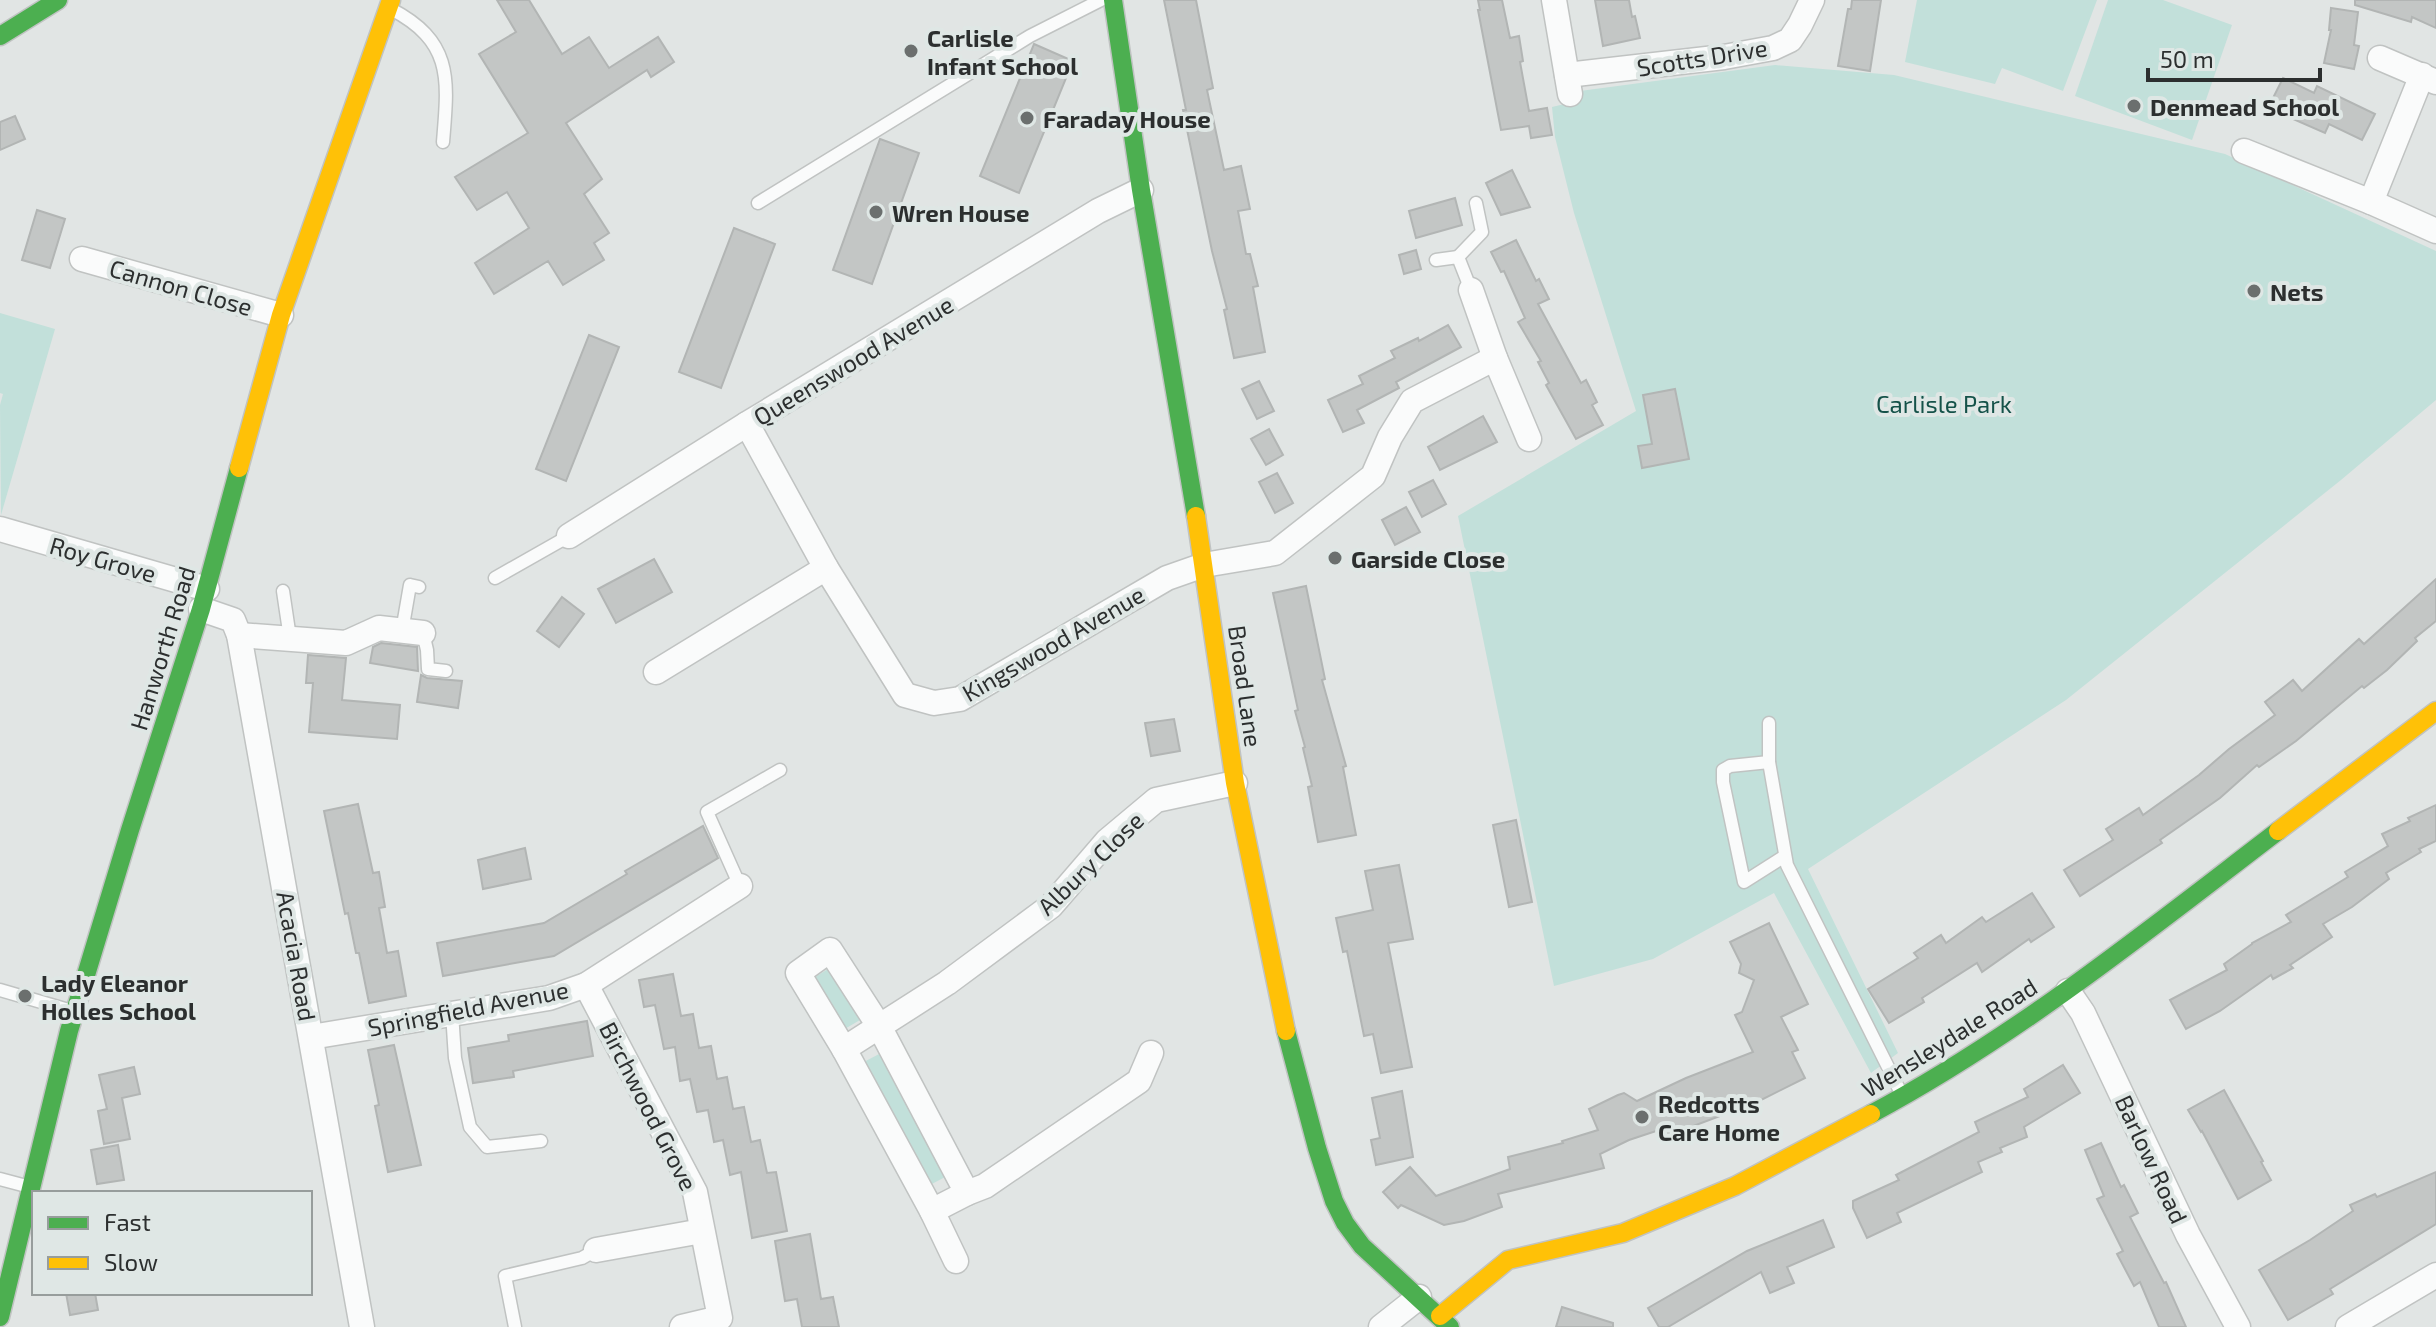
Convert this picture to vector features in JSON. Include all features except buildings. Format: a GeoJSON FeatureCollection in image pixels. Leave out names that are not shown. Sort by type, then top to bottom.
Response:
{"type":"FeatureCollection","features":[{"type":"Feature","properties":{"kind":"street","name":"Broad Lane"},"geometry":{"type":"LineString","coordinates":[[1113,0],[1141,190],[1204,565],[1235,783],[1280,1005],[1317,1148],[1334,1201],[1345,1223],[1362,1246],[1445,1321]]}},
{"type":"Feature","properties":{"kind":"street","name":"Scotts Drive"},"geometry":{"type":"LineString","coordinates":[[1554,0],[1569,84],[1773,48],[1790,40],[1812,0]]}},
{"type":"Feature","properties":{"kind":"street"},"geometry":{"type":"LineString","coordinates":[[0,36],[46,3]]}},
{"type":"Feature","properties":{"kind":"street","name":"Hanworth Road"},"geometry":{"type":"LineString","coordinates":[[0,1317],[75,1012],[204,599],[281,315],[389,4]]}},
{"type":"Feature","properties":{"kind":"street"},"geometry":{"type":"LineString","coordinates":[[2371,202],[2429,78],[2380,58]]}},
{"type":"Feature","properties":{"kind":"street"},"geometry":{"type":"LineString","coordinates":[[2244,151],[2436,231]]}},
{"type":"Feature","properties":{"kind":"street","name":"Queenswood Avenue"},"geometry":{"type":"LineString","coordinates":[[569,536],[1098,211],[1141,190]]}},
{"type":"Feature","properties":{"kind":"street","name":"Cannon Close"},"geometry":{"type":"LineString","coordinates":[[82,259],[281,315]]}},
{"type":"Feature","properties":{"kind":"street"},"geometry":{"type":"LineString","coordinates":[[1471,290],[1529,439]]}},
{"type":"Feature","properties":{"kind":"street"},"geometry":{"type":"LineString","coordinates":[[1204,565],[1275,553],[1373,476],[1390,437],[1412,401],[1495,358]]}},
{"type":"Feature","properties":{"kind":"street","name":"Kingswood Avenue"},"geometry":{"type":"LineString","coordinates":[[747,424],[826,568],[905,695],[934,703],[960,699],[1167,578],[1204,565]]}},
{"type":"Feature","properties":{"kind":"street","name":"Roy Grove"},"geometry":{"type":"LineString","coordinates":[[0,529],[204,599]]}},
{"type":"Feature","properties":{"kind":"street"},"geometry":{"type":"LineString","coordinates":[[656,672],[826,568]]}},
{"type":"Feature","properties":{"kind":"street"},"geometry":{"type":"LineString","coordinates":[[204,599],[233,620],[239,635],[346,643],[379,628],[412,632]]}},
{"type":"Feature","properties":{"kind":"street","name":"Acacia Road"},"geometry":{"type":"LineString","coordinates":[[239,635],[362,1327]]}},
{"type":"Feature","properties":{"kind":"street","name":"Wensleydale Road"},"geometry":{"type":"LineString","coordinates":[[1445,1321],[1508,1260],[1623,1233],[1735,1186],[1902,1097],[2068,991],[2436,711]]}},
{"type":"Feature","properties":{"kind":"street","name":"Albury Close"},"geometry":{"type":"LineString","coordinates":[[844,1049],[947,983],[1051,906],[1107,841],[1156,800],[1235,783]]}},
{"type":"Feature","properties":{"kind":"street","name":"Springfield Avenue"},"geometry":{"type":"LineString","coordinates":[[311,1037],[549,998],[586,985],[740,886]]}},
{"type":"Feature","properties":{"kind":"street"},"geometry":{"type":"LineString","coordinates":[[956,1261],[844,1049],[798,973],[830,950],[879,1026],[967,1193]]}},
{"type":"Feature","properties":{"kind":"street","name":"Birchwood Grove"},"geometry":{"type":"LineString","coordinates":[[586,985],[695,1192],[720,1318],[682,1327]]}},
{"type":"Feature","properties":{"kind":"street","name":"Barlow Road"},"geometry":{"type":"LineString","coordinates":[[2068,991],[2083,1013],[2188,1235],[2238,1327]]}},
{"type":"Feature","properties":{"kind":"street"},"geometry":{"type":"LineString","coordinates":[[932,1211],[985,1186],[1139,1081],[1151,1053]]}},
{"type":"Feature","properties":{"kind":"street"},"geometry":{"type":"LineString","coordinates":[[596,1250],[702,1231]]}},
{"type":"Feature","properties":{"kind":"street"},"geometry":{"type":"LineString","coordinates":[[2348,1327],[2436,1275]]}},
{"type":"Feature","properties":{"kind":"street"},"geometry":{"type":"LineString","coordinates":[[1381,1327],[1419,1297]]}},
{"type":"Feature","properties":{"kind":"lane"},"geometry":{"type":"LineString","coordinates":[[758,203],[1030,36],[1101,0]]}},
{"type":"Feature","properties":{"kind":"lane"},"geometry":{"type":"LineString","coordinates":[[389,4],[421,30],[441,55],[446,74],[443,142]]}},
{"type":"Feature","properties":{"kind":"lane"},"geometry":{"type":"LineString","coordinates":[[1476,203],[1482,232]]}},
{"type":"Feature","properties":{"kind":"lane"},"geometry":{"type":"LineString","coordinates":[[1482,232],[1497,235]]}},
{"type":"Feature","properties":{"kind":"lane"},"geometry":{"type":"LineString","coordinates":[[1436,260],[1458,257],[1482,232]]}},
{"type":"Feature","properties":{"kind":"lane"},"geometry":{"type":"LineString","coordinates":[[1458,257],[1471,290]]}},
{"type":"Feature","properties":{"kind":"lane"},"geometry":{"type":"LineString","coordinates":[[495,578],[569,536]]}},
{"type":"Feature","properties":{"kind":"lane"},"geometry":{"type":"LineString","coordinates":[[419,587],[410,585],[412,632],[427,650],[428,669],[446,671]]}},
{"type":"Feature","properties":{"kind":"lane"},"geometry":{"type":"LineString","coordinates":[[283,591],[290,638]]}},
{"type":"Feature","properties":{"kind":"lane"},"geometry":{"type":"LineString","coordinates":[[1769,723],[1769,762],[1787,865],[1902,1097]]}},
{"type":"Feature","properties":{"kind":"lane"},"geometry":{"type":"LineString","coordinates":[[1769,762],[1730,766],[1723,770],[1723,782],[1744,882],[1785,856]]}},
{"type":"Feature","properties":{"kind":"lane"},"geometry":{"type":"LineString","coordinates":[[740,886],[707,812],[780,770]]}},
{"type":"Feature","properties":{"kind":"lane"},"geometry":{"type":"LineString","coordinates":[[0,990],[75,1012]]}},
{"type":"Feature","properties":{"kind":"lane"},"geometry":{"type":"LineString","coordinates":[[452,1013],[455,1058],[470,1127],[487,1147],[541,1141]]}},
{"type":"Feature","properties":{"kind":"lane"},"geometry":{"type":"LineString","coordinates":[[0,1179],[30,1187]]}},
{"type":"Feature","properties":{"kind":"lane"},"geometry":{"type":"LineString","coordinates":[[515,1327],[505,1276],[582,1258],[596,1250]]}},
{"type":"Feature","properties":{"kind":"green space"},"geometry":{"type":"Polygon","coordinates":[[[1917,0],[2097,0],[2063,91],[2002,68],[1995,84],[1905,62],[1917,0]]]}},
{"type":"Feature","properties":{"kind":"green space"},"geometry":{"type":"Polygon","coordinates":[[[2108,0],[2163,0],[2232,25],[2192,140],[2075,96],[2108,0]]]}},
{"type":"Feature","properties":{"kind":"green space","name":"Carlisle Park"},"geometry":{"type":"Polygon","coordinates":[[[1775,65],[1894,75],[2225,154],[2436,251],[2436,400],[2066,700],[1808,869],[1898,1053],[1871,1073],[1774,893],[1653,959],[1554,986],[1458,516],[1636,411],[1574,213],[1555,137],[1552,107],[1581,100],[1580,91],[1775,65]]]}},
{"type":"Feature","properties":{"kind":"green space"},"geometry":{"type":"Polygon","coordinates":[[[0,313],[55,329],[1,515],[0,405],[3,394],[0,393],[0,313]]]}},
{"type":"Feature","properties":{"kind":"green space"},"geometry":{"type":"Polygon","coordinates":[[[828,969],[860,1020],[843,1030],[812,979],[828,969]]]}},
{"type":"Feature","properties":{"kind":"green space"},"geometry":{"type":"Polygon","coordinates":[[[881,1053],[947,1176],[928,1186],[862,1063],[881,1053]]]}},
{"type":"Feature","properties":{"kind":"traffic: fast"},"geometry":{"type":"LineString","coordinates":[[0,36],[58,0]]}},
{"type":"Feature","properties":{"kind":"traffic: fast"},"geometry":{"type":"LineString","coordinates":[[1113,0],[1141,190],[1196,516]]}},
{"type":"Feature","properties":{"kind":"traffic: fast"},"geometry":{"type":"LineString","coordinates":[[0,1317],[69,1031],[201,609],[239,468]]}},
{"type":"Feature","properties":{"kind":"traffic: fast"},"geometry":{"type":"LineString","coordinates":[[1871,1114],[1925,1084],[2029,1017],[2278,831]]}},
{"type":"Feature","properties":{"kind":"traffic: fast"},"geometry":{"type":"LineString","coordinates":[[1286,1031],[1317,1148],[1334,1201],[1345,1223],[1362,1246],[1450,1327]]}},
{"type":"Feature","properties":{"kind":"traffic: slow"},"geometry":{"type":"LineString","coordinates":[[239,468],[281,315],[391,0]]}},
{"type":"Feature","properties":{"kind":"traffic: slow"},"geometry":{"type":"LineString","coordinates":[[1196,516],[1235,783],[1286,1031]]}},
{"type":"Feature","properties":{"kind":"traffic: slow"},"geometry":{"type":"LineString","coordinates":[[2278,831],[2436,711]]}},
{"type":"Feature","properties":{"kind":"traffic: slow"},"geometry":{"type":"LineString","coordinates":[[1440,1316],[1508,1260],[1623,1233],[1735,1186],[1871,1114]]}},
{"type":"Feature","properties":{"kind":"place","name":"Carlisle Infant School"},"geometry":{"type":"Point","coordinates":[911,51]}},
{"type":"Feature","properties":{"kind":"place","name":"Denmead School"},"geometry":{"type":"Point","coordinates":[2134,106]}},
{"type":"Feature","properties":{"kind":"place","name":"Faraday House"},"geometry":{"type":"Point","coordinates":[1027,118]}},
{"type":"Feature","properties":{"kind":"place","name":"Wren House"},"geometry":{"type":"Point","coordinates":[876,212]}},
{"type":"Feature","properties":{"kind":"place","name":"Nets"},"geometry":{"type":"Point","coordinates":[2254,291]}},
{"type":"Feature","properties":{"kind":"place","name":"Garside Close"},"geometry":{"type":"Point","coordinates":[1335,558]}},
{"type":"Feature","properties":{"kind":"place","name":"Lady Eleanor Holles School"},"geometry":{"type":"Point","coordinates":[25,996]}},
{"type":"Feature","properties":{"kind":"place","name":"Redcotts Care Home"},"geometry":{"type":"Point","coordinates":[1642,1117]}}]}
